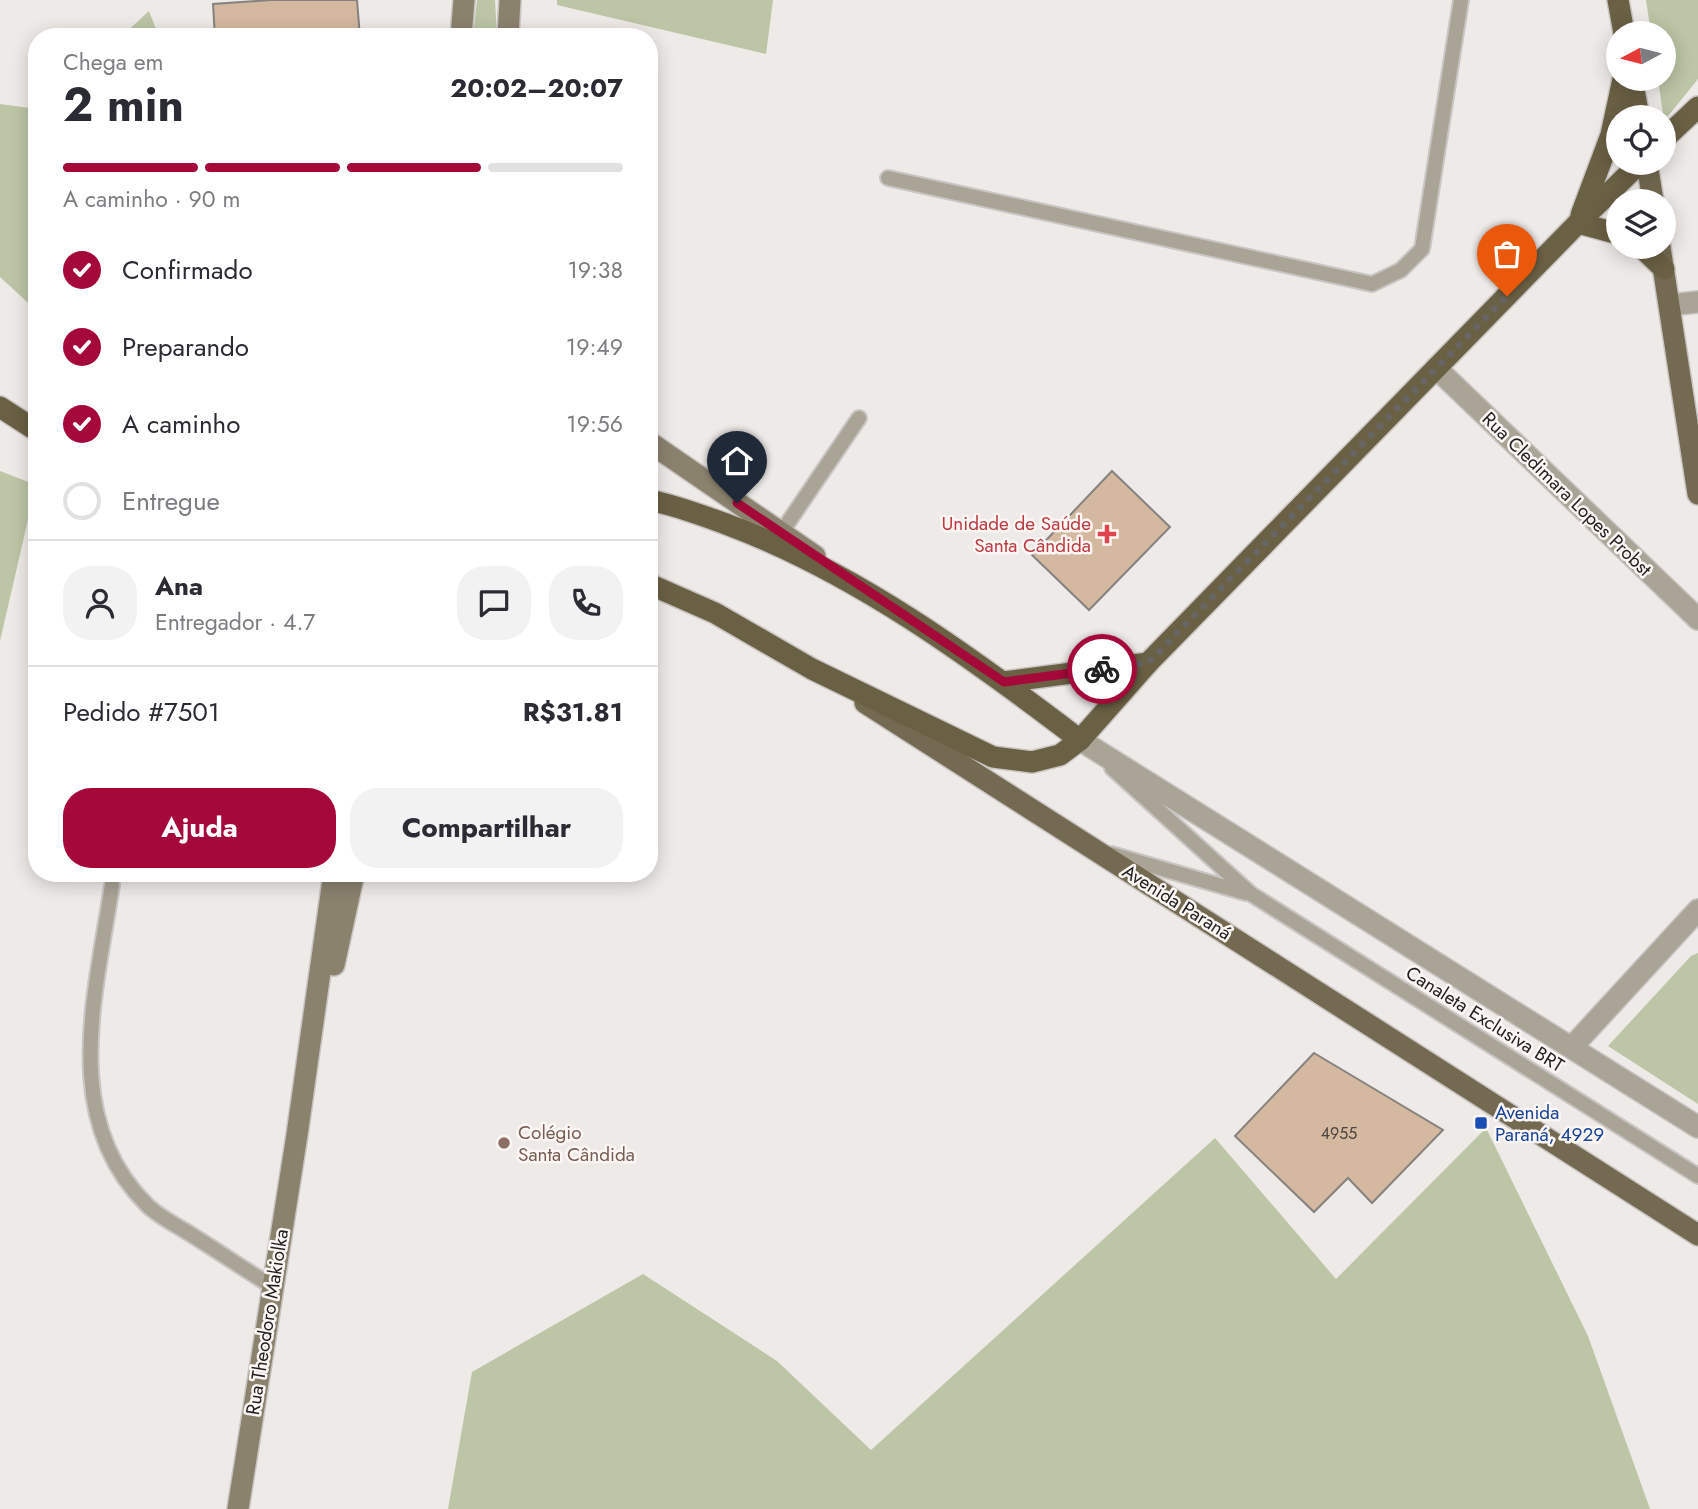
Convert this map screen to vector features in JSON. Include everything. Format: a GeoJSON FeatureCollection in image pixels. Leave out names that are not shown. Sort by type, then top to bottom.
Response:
{"type":"FeatureCollection","features":[{"type":"Feature","properties":{"kind":"highway"},"geometry":{"type":"LineString","coordinates":[[1618,0],[1622,21]]}},
{"type":"Feature","properties":{"kind":"highway"},"geometry":{"type":"LineString","coordinates":[[1578,223],[1611,135],[1620,91]]}},
{"type":"Feature","properties":{"kind":"highway"},"geometry":{"type":"LineString","coordinates":[[1676,128],[1698,107]]}},
{"type":"Feature","properties":{"kind":"highway"},"geometry":{"type":"LineString","coordinates":[[812,669],[993,757],[1032,762],[1060,755],[1080,740],[1148,663],[1628,175]]}},
{"type":"Feature","properties":{"kind":"highway"},"geometry":{"type":"LineString","coordinates":[[1578,223],[1606,231]]}},
{"type":"Feature","properties":{"kind":"highway"},"geometry":{"type":"LineString","coordinates":[[1654,259],[1664,269]]}},
{"type":"Feature","properties":{"kind":"highway"},"geometry":{"type":"LineString","coordinates":[[0,407],[28,424]]}},
{"type":"Feature","properties":{"kind":"highway"},"geometry":{"type":"LineString","coordinates":[[658,503],[766,539],[863,589],[1004,682],[1080,740]]}},
{"type":"Feature","properties":{"kind":"highway","name":"Avenida Paraná"},"geometry":{"type":"LineString","coordinates":[[658,588],[715,613],[812,669]]}},
{"type":"Feature","properties":{"kind":"highway"},"geometry":{"type":"LineString","coordinates":[[1004,682],[1148,663]]}},
{"type":"Feature","properties":{"kind":"highway"},"geometry":{"type":"LineString","coordinates":[[1027,700],[1046,719],[1052,740],[1050,749],[1043,758],[1032,762]]}},
{"type":"Feature","properties":{"kind":"main road"},"geometry":{"type":"LineString","coordinates":[[462,28],[464,0]]}},
{"type":"Feature","properties":{"kind":"main road"},"geometry":{"type":"LineString","coordinates":[[508,28],[510,0]]}},
{"type":"Feature","properties":{"kind":"main road"},"geometry":{"type":"LineString","coordinates":[[1662,259],[1698,495]]}},
{"type":"Feature","properties":{"kind":"main road"},"geometry":{"type":"LineString","coordinates":[[658,448],[863,589]]}},
{"type":"Feature","properties":{"kind":"main road","name":"Avenida Paraná"},"geometry":{"type":"LineString","coordinates":[[812,669],[1698,1234]]}},
{"type":"Feature","properties":{"kind":"main road","name":"Rua Theodoro Makiolka"},"geometry":{"type":"LineString","coordinates":[[238,1509],[297,1135],[333,882]]}},
{"type":"Feature","properties":{"kind":"main road","name":"Rua Theodoro Makiolka"},"geometry":{"type":"LineString","coordinates":[[297,1135],[352,882]]}},
{"type":"Feature","properties":{"kind":"street"},"geometry":{"type":"LineString","coordinates":[[1670,306],[1698,302]]}},
{"type":"Feature","properties":{"kind":"street","name":"Rua Cledimara Lopes Probst"},"geometry":{"type":"LineString","coordinates":[[1436,368],[1698,619]]}},
{"type":"Feature","properties":{"kind":"street"},"geometry":{"type":"LineString","coordinates":[[1080,740],[1698,1126]]}},
{"type":"Feature","properties":{"kind":"street"},"geometry":{"type":"LineString","coordinates":[[1572,1048],[1698,910]]}},
{"type":"Feature","properties":{"kind":"lane"},"geometry":{"type":"LineString","coordinates":[[888,178],[1373,284],[1401,271],[1422,249],[1461,0]]}},
{"type":"Feature","properties":{"kind":"lane"},"geometry":{"type":"LineString","coordinates":[[781,533],[859,418]]}},
{"type":"Feature","properties":{"kind":"lane","name":"Canaleta Exclusiva BRT"},"geometry":{"type":"LineString","coordinates":[[1080,740],[1251,894],[1698,1176]]}},
{"type":"Feature","properties":{"kind":"lane","name":"Canaleta Exclusiva BRT"},"geometry":{"type":"LineString","coordinates":[[1093,849],[1251,894]]}},
{"type":"Feature","properties":{"kind":"lane"},"geometry":{"type":"LineString","coordinates":[[112,885],[89,1043],[91,1087],[105,1145],[125,1181],[149,1207],[273,1287]]}},
{"type":"Feature","properties":{"kind":"green space"},"geometry":{"type":"Polygon","coordinates":[[[477,0],[495,0],[497,28],[474,28],[477,0]]]}},
{"type":"Feature","properties":{"kind":"green space"},"geometry":{"type":"Polygon","coordinates":[[[557,0],[773,0],[766,54],[557,5],[557,0]]]}},
{"type":"Feature","properties":{"kind":"green space"},"geometry":{"type":"Polygon","coordinates":[[[1646,0],[1698,0],[1698,79],[1676,106],[1662,105],[1660,91],[1676,91],[1676,21],[1649,21],[1646,0]]]}},
{"type":"Feature","properties":{"kind":"green space"},"geometry":{"type":"Polygon","coordinates":[[[149,11],[156,28],[131,28],[149,11]]]}},
{"type":"Feature","properties":{"kind":"green space"},"geometry":{"type":"Polygon","coordinates":[[[0,104],[28,108],[28,303],[0,277],[0,104]]]}},
{"type":"Feature","properties":{"kind":"green space"},"geometry":{"type":"Polygon","coordinates":[[[0,471],[28,482],[28,520],[0,641],[0,471]]]}},
{"type":"Feature","properties":{"kind":"green space"},"geometry":{"type":"Polygon","coordinates":[[[1698,953],[1698,1104],[1608,1046],[1691,956],[1698,953]]]}},
{"type":"Feature","properties":{"kind":"green space"},"geometry":{"type":"Polygon","coordinates":[[[1486,1128],[1588,1336],[1650,1509],[448,1509],[472,1372],[643,1274],[777,1361],[871,1450],[1215,1138],[1336,1279],[1486,1128]]]}},
{"type":"Feature","properties":{"kind":"building"},"geometry":{"type":"Polygon","coordinates":[[[271,0],[357,0],[359,28],[214,28],[213,4],[271,0]]]}},
{"type":"Feature","properties":{"kind":"building","name":"Unidade de Saúde Santa Cândida"},"geometry":{"type":"Polygon","coordinates":[[[1112,471],[1170,527],[1089,610],[1032,555],[1112,471]]]}},
{"type":"Feature","properties":{"kind":"building"},"geometry":{"type":"Polygon","coordinates":[[[1314,1053],[1443,1130],[1372,1203],[1348,1178],[1314,1212],[1235,1136],[1314,1053]]]}},
{"type":"Feature","properties":{"kind":"way so far"},"geometry":{"type":"LineString","coordinates":[[1102,669],[1148,663],[1507,296]]}},
{"type":"Feature","properties":{"kind":"place","name":"Unidade de Saúde Santa Cândida"},"geometry":{"type":"Point","coordinates":[1107,534]}},
{"type":"Feature","properties":{"kind":"place","name":"Avenida Paraná, 4929"},"geometry":{"type":"Point","coordinates":[1481,1123]}},
{"type":"Feature","properties":{"kind":"place","name":"Colégio Santa Cândida"},"geometry":{"type":"Point","coordinates":[504,1143]}},
{"type":"Feature","properties":{"kind":"route"},"geometry":{"type":"LineString","coordinates":[[737,503],[1004,682],[1102,669]]}}]}
